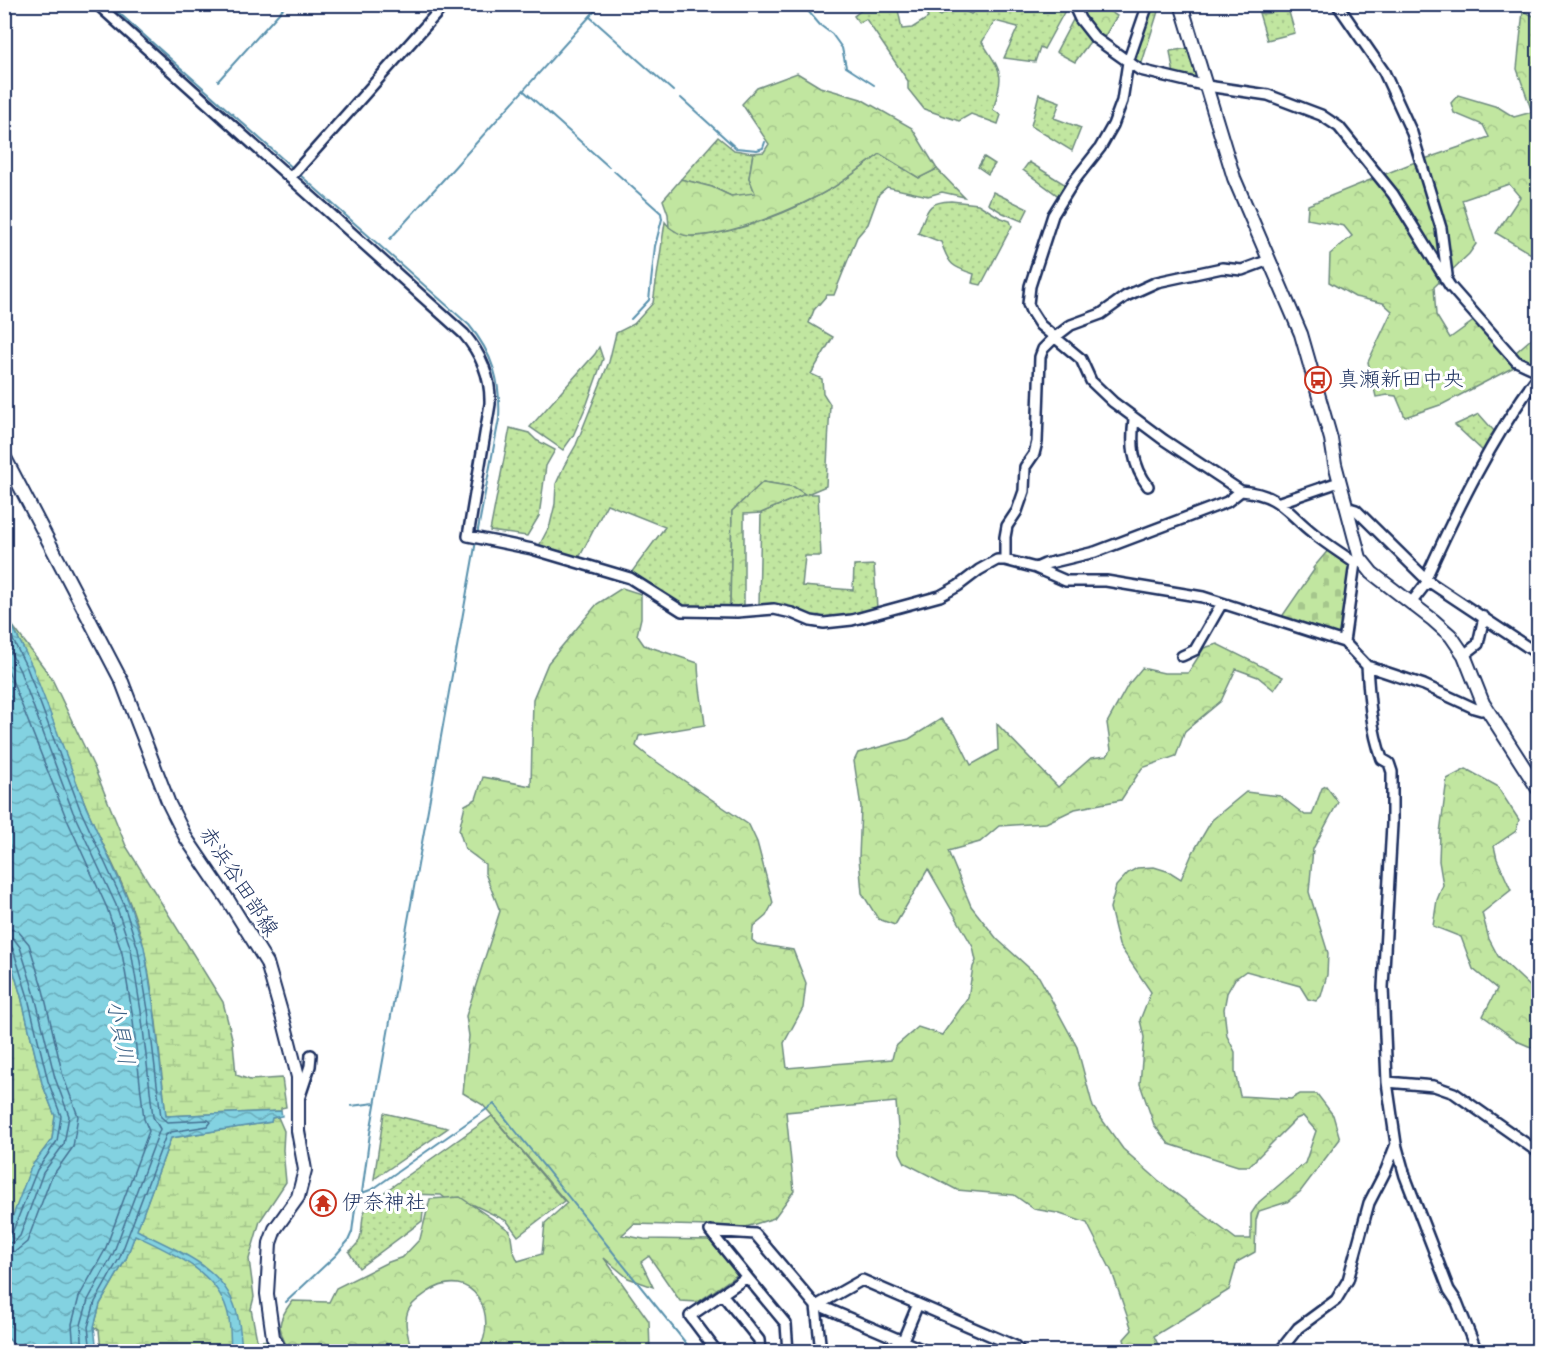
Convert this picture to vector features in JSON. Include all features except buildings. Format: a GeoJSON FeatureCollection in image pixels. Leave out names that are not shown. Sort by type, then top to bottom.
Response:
{"type":"FeatureCollection","features":[{"type":"Feature","properties":{"kind":"main road"},"geometry":{"type":"LineString","coordinates":[[1181,4],[1234,178],[1303,341],[1331,439],[1359,562],[1450,636],[1464,656],[1477,692],[1539,789]]}},
{"type":"Feature","properties":{"kind":"main road","name":"赤浜谷田部線"},"geometry":{"type":"LineString","coordinates":[[4,456],[122,682],[170,804],[186,838],[267,963],[295,1067],[299,1099],[298,1131],[305,1170],[298,1197],[275,1229],[269,1253],[267,1294],[269,1318],[273,1337],[281,1352]]}},
{"type":"Feature","properties":{"kind":"street"},"geometry":{"type":"LineString","coordinates":[[97,4],[294,173],[464,334],[477,351],[490,383],[490,404],[468,536],[532,549],[630,578],[682,611],[737,612],[774,609],[824,623],[852,620],[940,596],[997,560],[1005,560],[1036,568],[1066,581],[1106,581],[1203,597],[1344,642],[1367,666],[1424,685],[1474,708],[1487,709]]}},
{"type":"Feature","properties":{"kind":"street"},"geometry":{"type":"LineString","coordinates":[[294,173],[445,4]]}},
{"type":"Feature","properties":{"kind":"street"},"geometry":{"type":"LineString","coordinates":[[1073,4],[1080,19],[1095,38],[1128,62],[1147,72],[1207,86],[1268,95],[1321,115],[1339,127],[1393,194],[1445,279],[1516,361],[1539,371]]}},
{"type":"Feature","properties":{"kind":"street"},"geometry":{"type":"LineString","coordinates":[[1148,4],[1128,62],[1122,101],[1113,125],[1100,148],[1074,181],[1053,215],[1030,286],[1028,304],[1030,311],[1040,325],[1081,359],[1091,381],[1134,418],[1241,491],[1253,492],[1280,502],[1310,531],[1359,562],[1344,642]]}},
{"type":"Feature","properties":{"kind":"street"},"geometry":{"type":"LineString","coordinates":[[1337,4],[1384,72],[1412,133],[1441,228],[1447,275],[1445,279]]}},
{"type":"Feature","properties":{"kind":"street"},"geometry":{"type":"LineString","coordinates":[[1005,560],[1007,526],[1017,512],[1024,491],[1025,467],[1034,454],[1037,442],[1040,357],[1043,349],[1071,325],[1101,314],[1126,296],[1157,282],[1222,268],[1242,270],[1269,260]]}},
{"type":"Feature","properties":{"kind":"street"},"geometry":{"type":"LineString","coordinates":[[1411,603],[1427,580],[1479,469],[1516,406],[1539,376]]}},
{"type":"Feature","properties":{"kind":"street"},"geometry":{"type":"LineString","coordinates":[[1134,418],[1131,441],[1134,460],[1140,475],[1148,486]]}},
{"type":"Feature","properties":{"kind":"street"},"geometry":{"type":"LineString","coordinates":[[1280,502],[1339,482]]}},
{"type":"Feature","properties":{"kind":"street"},"geometry":{"type":"LineString","coordinates":[[1036,568],[1095,552],[1227,502],[1241,491]]}},
{"type":"Feature","properties":{"kind":"street"},"geometry":{"type":"LineString","coordinates":[[1346,507],[1356,510],[1427,580],[1539,654]]}},
{"type":"Feature","properties":{"kind":"street"},"geometry":{"type":"LineString","coordinates":[[1182,656],[1195,650],[1222,603]]}},
{"type":"Feature","properties":{"kind":"street"},"geometry":{"type":"LineString","coordinates":[[1464,656],[1478,644],[1484,617]]}},
{"type":"Feature","properties":{"kind":"street"},"geometry":{"type":"LineString","coordinates":[[1367,666],[1370,710],[1378,748],[1382,759],[1389,763],[1392,772],[1392,824],[1383,987],[1387,1082],[1396,1144],[1405,1176],[1449,1290],[1457,1302],[1477,1352]]}},
{"type":"Feature","properties":{"kind":"street"},"geometry":{"type":"LineString","coordinates":[[299,1099],[310,1066],[311,1055]]}},
{"type":"Feature","properties":{"kind":"street"},"geometry":{"type":"LineString","coordinates":[[1387,1082],[1434,1086],[1454,1093],[1539,1152]]}},
{"type":"Feature","properties":{"kind":"street"},"geometry":{"type":"LineString","coordinates":[[1279,1352],[1298,1328],[1336,1300],[1348,1280],[1369,1203],[1396,1144]]}},
{"type":"Feature","properties":{"kind":"street"},"geometry":{"type":"LineString","coordinates":[[789,1352],[786,1324],[710,1231],[755,1234],[816,1306],[821,1352]]}},
{"type":"Feature","properties":{"kind":"street"},"geometry":{"type":"LineString","coordinates":[[717,1352],[690,1316],[747,1277]]}},
{"type":"Feature","properties":{"kind":"street"},"geometry":{"type":"LineString","coordinates":[[816,1306],[862,1280],[1016,1350]]}},
{"type":"Feature","properties":{"kind":"street"},"geometry":{"type":"LineString","coordinates":[[722,1294],[759,1340],[760,1352]]}},
{"type":"Feature","properties":{"kind":"street"},"geometry":{"type":"LineString","coordinates":[[898,1352],[918,1304]]}},
{"type":"Feature","properties":{"kind":"street"},"geometry":{"type":"LineString","coordinates":[[816,1306],[928,1352]]}},
{"type":"Feature","properties":{"kind":"green space"},"geometry":{"type":"Polygon","coordinates":[[[868,5],[897,5],[902,29],[912,28],[928,18],[924,5],[934,5],[940,16],[957,7],[971,14],[982,5],[1068,5],[1044,49],[1040,47],[1035,62],[1004,58],[1018,27],[995,21],[982,42],[998,68],[1000,80],[993,110],[1001,115],[998,124],[971,114],[959,121],[924,109],[908,89],[908,81],[866,19],[859,23],[854,16],[868,5]]]}},
{"type":"Feature","properties":{"kind":"green space"},"geometry":{"type":"Polygon","coordinates":[[[1077,5],[1100,5],[1117,16],[1103,39],[1086,20],[1077,5]]]}},
{"type":"Feature","properties":{"kind":"green space"},"geometry":{"type":"Polygon","coordinates":[[[1152,5],[1160,5],[1141,66],[1132,61],[1152,5]]]}},
{"type":"Feature","properties":{"kind":"green space"},"geometry":{"type":"Polygon","coordinates":[[[1287,5],[1295,33],[1267,40],[1259,13],[1274,12],[1287,5]]]}},
{"type":"Feature","properties":{"kind":"green space"},"geometry":{"type":"Polygon","coordinates":[[[1523,11],[1538,18],[1538,258],[1496,233],[1520,197],[1509,184],[1462,200],[1476,244],[1469,254],[1434,287],[1436,315],[1450,338],[1475,320],[1508,359],[1532,338],[1535,330],[1538,330],[1538,361],[1523,360],[1443,404],[1405,417],[1396,396],[1376,397],[1368,362],[1392,311],[1383,303],[1355,297],[1329,282],[1330,254],[1352,236],[1344,226],[1307,219],[1308,205],[1410,164],[1489,137],[1483,125],[1454,113],[1451,103],[1458,95],[1498,107],[1514,117],[1532,112],[1517,69],[1523,11]]]}},
{"type":"Feature","properties":{"kind":"green space"},"geometry":{"type":"Polygon","coordinates":[[[1074,18],[1092,39],[1075,62],[1056,52],[1074,18]]]}},
{"type":"Feature","properties":{"kind":"green space"},"geometry":{"type":"Polygon","coordinates":[[[1189,48],[1199,80],[1174,75],[1170,51],[1189,48]]]}},
{"type":"Feature","properties":{"kind":"green space"},"geometry":{"type":"Polygon","coordinates":[[[797,73],[820,87],[861,99],[912,128],[937,169],[919,178],[880,154],[834,187],[802,204],[744,226],[707,235],[690,236],[669,227],[668,214],[663,200],[681,179],[712,187],[731,196],[755,193],[749,178],[753,153],[764,152],[769,144],[742,104],[757,88],[797,73]]]}},
{"type":"Feature","properties":{"kind":"green space"},"geometry":{"type":"Polygon","coordinates":[[[1039,94],[1060,102],[1054,118],[1081,128],[1072,151],[1031,126],[1039,94]]]}},
{"type":"Feature","properties":{"kind":"green space"},"geometry":{"type":"Polygon","coordinates":[[[718,137],[734,150],[753,153],[749,178],[756,194],[731,196],[712,187],[681,179],[718,137]]]}},
{"type":"Feature","properties":{"kind":"green space"},"geometry":{"type":"Polygon","coordinates":[[[880,154],[919,178],[937,169],[964,197],[942,192],[928,196],[887,187],[879,194],[868,224],[857,237],[834,295],[827,295],[814,310],[809,323],[833,337],[811,374],[822,379],[823,393],[830,404],[826,486],[807,494],[818,494],[821,556],[805,556],[802,586],[853,590],[854,566],[874,565],[877,608],[834,619],[820,619],[759,605],[761,513],[804,494],[793,487],[763,482],[732,511],[730,607],[686,607],[631,573],[665,527],[607,504],[579,558],[539,546],[550,525],[555,504],[556,484],[576,445],[609,362],[616,333],[634,324],[653,303],[665,222],[678,232],[693,236],[747,226],[785,212],[820,195],[880,154]]]}},
{"type":"Feature","properties":{"kind":"green space"},"geometry":{"type":"Polygon","coordinates":[[[984,157],[995,164],[988,174],[978,167],[984,157]]]}},
{"type":"Feature","properties":{"kind":"green space"},"geometry":{"type":"Polygon","coordinates":[[[1029,162],[1066,185],[1060,197],[1023,170],[1029,162]]]}},
{"type":"Feature","properties":{"kind":"green space"},"geometry":{"type":"Polygon","coordinates":[[[993,192],[1028,209],[1022,221],[988,204],[993,192]]]}},
{"type":"Feature","properties":{"kind":"green space"},"geometry":{"type":"Polygon","coordinates":[[[951,201],[978,204],[1010,221],[1012,226],[981,285],[972,283],[974,274],[952,264],[941,242],[918,233],[928,209],[936,203],[951,201]]]}},
{"type":"Feature","properties":{"kind":"green space"},"geometry":{"type":"Polygon","coordinates":[[[599,347],[603,359],[573,436],[563,450],[530,427],[599,347]]]}},
{"type":"Feature","properties":{"kind":"green space"},"geometry":{"type":"Polygon","coordinates":[[[1479,414],[1495,432],[1484,452],[1455,425],[1479,414]]]}},
{"type":"Feature","properties":{"kind":"green space"},"geometry":{"type":"Polygon","coordinates":[[[510,428],[529,433],[536,440],[555,450],[546,466],[539,516],[527,536],[490,531],[510,428]]]}},
{"type":"Feature","properties":{"kind":"green space"},"geometry":{"type":"Polygon","coordinates":[[[763,482],[794,487],[805,494],[761,513],[744,514],[744,607],[730,607],[732,511],[763,482]]]}},
{"type":"Feature","properties":{"kind":"green space"},"geometry":{"type":"Polygon","coordinates":[[[1330,548],[1350,562],[1352,568],[1342,638],[1281,618],[1314,570],[1313,568],[1330,548]]]}},
{"type":"Feature","properties":{"kind":"green space"},"geometry":{"type":"Polygon","coordinates":[[[622,588],[641,594],[641,618],[637,635],[644,645],[698,663],[705,725],[639,736],[636,746],[749,825],[757,842],[773,903],[766,916],[753,927],[752,940],[757,944],[793,950],[806,983],[803,1008],[784,1043],[787,1068],[892,1059],[895,1047],[918,1027],[942,1035],[968,998],[976,961],[973,947],[928,869],[895,925],[878,919],[862,893],[859,858],[861,807],[854,761],[858,753],[909,739],[941,719],[955,733],[971,765],[998,750],[997,724],[1058,787],[1091,758],[1107,756],[1111,750],[1107,723],[1128,685],[1142,668],[1164,673],[1188,673],[1204,648],[1217,644],[1283,677],[1274,690],[1258,677],[1236,669],[1221,701],[1185,731],[1176,756],[1142,768],[1121,800],[1075,809],[1046,823],[999,826],[980,842],[948,851],[971,906],[997,939],[1039,977],[1077,1047],[1093,1107],[1123,1149],[1158,1180],[1236,1239],[1251,1239],[1251,1214],[1259,1202],[1305,1163],[1316,1131],[1303,1116],[1296,1119],[1249,1166],[1238,1166],[1169,1144],[1154,1125],[1140,1084],[1144,1037],[1140,1020],[1151,992],[1119,945],[1110,908],[1116,886],[1128,873],[1137,868],[1154,867],[1170,872],[1181,879],[1192,854],[1212,820],[1246,792],[1280,796],[1305,815],[1312,815],[1322,788],[1326,786],[1338,802],[1313,849],[1309,892],[1328,953],[1327,975],[1321,996],[1316,1001],[1308,999],[1300,986],[1246,971],[1235,979],[1227,993],[1224,1009],[1227,1036],[1235,1052],[1235,1072],[1240,1096],[1291,1099],[1300,1094],[1317,1094],[1333,1115],[1340,1139],[1300,1192],[1287,1202],[1259,1211],[1256,1220],[1255,1252],[1237,1262],[1229,1290],[1154,1336],[1161,1351],[1127,1351],[1124,1339],[1132,1330],[1112,1272],[1087,1223],[1057,1213],[1034,1209],[1014,1195],[957,1190],[905,1163],[900,1153],[896,1102],[786,1112],[794,1191],[774,1218],[746,1227],[634,1224],[622,1235],[644,1239],[713,1240],[738,1274],[698,1302],[680,1301],[649,1256],[641,1262],[653,1287],[628,1278],[604,1258],[649,1321],[650,1351],[478,1351],[484,1337],[486,1323],[484,1309],[478,1297],[469,1289],[458,1284],[444,1285],[428,1292],[410,1308],[406,1326],[412,1351],[289,1351],[282,1337],[280,1326],[283,1315],[292,1301],[329,1302],[336,1288],[403,1257],[420,1239],[430,1199],[460,1197],[510,1231],[513,1250],[518,1261],[542,1254],[545,1223],[567,1203],[483,1105],[463,1093],[469,1036],[466,1016],[500,911],[485,873],[485,864],[465,849],[459,830],[465,805],[476,799],[483,777],[531,786],[533,699],[548,663],[597,604],[622,588]]]}},
{"type":"Feature","properties":{"kind":"green space"},"geometry":{"type":"Polygon","coordinates":[[[12,625],[51,677],[94,767],[126,846],[223,1002],[233,1042],[236,1075],[250,1080],[282,1078],[286,1107],[281,1108],[281,1111],[166,1116],[152,991],[139,930],[126,894],[86,806],[42,692],[12,625]]]}},
{"type":"Feature","properties":{"kind":"green space"},"geometry":{"type":"Polygon","coordinates":[[[1466,769],[1497,786],[1519,820],[1516,831],[1494,846],[1497,859],[1511,890],[1482,913],[1489,939],[1498,956],[1538,994],[1538,1050],[1519,1042],[1483,1016],[1497,989],[1473,969],[1461,937],[1433,926],[1437,900],[1443,885],[1439,861],[1440,833],[1447,779],[1466,769]]]}},
{"type":"Feature","properties":{"kind":"green space"},"geometry":{"type":"Polygon","coordinates":[[[5,942],[42,1083],[55,1116],[52,1139],[31,1167],[5,1245],[5,942]]]}},
{"type":"Feature","properties":{"kind":"green space"},"geometry":{"type":"Polygon","coordinates":[[[384,1113],[448,1128],[374,1179],[384,1113]]]}},
{"type":"Feature","properties":{"kind":"green space"},"geometry":{"type":"Polygon","coordinates":[[[492,1116],[564,1201],[518,1236],[507,1221],[474,1205],[463,1204],[458,1208],[441,1195],[383,1193],[492,1116]]]}},
{"type":"Feature","properties":{"kind":"green space"},"geometry":{"type":"Polygon","coordinates":[[[278,1117],[284,1131],[286,1182],[260,1221],[249,1259],[254,1297],[251,1309],[257,1340],[253,1351],[101,1351],[99,1330],[94,1327],[100,1304],[126,1259],[171,1138],[271,1122],[271,1118],[278,1117]]]}},
{"type":"Feature","properties":{"kind":"green space"},"geometry":{"type":"Polygon","coordinates":[[[376,1201],[424,1202],[422,1221],[359,1268],[349,1252],[359,1241],[366,1209],[376,1201]]]}},
{"type":"Feature","properties":{"kind":"green space"},"geometry":{"type":"Polygon","coordinates":[[[272,1340],[278,1352],[254,1352],[258,1341],[272,1340]]]}},
{"type":"Feature","properties":{"kind":"water","name":"小貝川"},"geometry":{"type":"Polygon","coordinates":[[[5,585],[12,600],[12,625],[32,666],[86,807],[128,900],[144,947],[154,1009],[166,1116],[281,1111],[282,1116],[272,1118],[271,1122],[171,1138],[137,1230],[195,1260],[220,1281],[236,1310],[242,1351],[231,1351],[227,1310],[212,1284],[201,1273],[175,1255],[135,1235],[126,1259],[100,1304],[94,1327],[97,1351],[20,1351],[5,1335],[4,1245],[31,1167],[52,1139],[55,1116],[42,1083],[5,942],[5,585]]]}},
{"type":"Feature","properties":{"kind":"waterway"},"geometry":{"type":"LineString","coordinates":[[109,4],[295,170]]}},
{"type":"Feature","properties":{"kind":"waterway"},"geometry":{"type":"LineString","coordinates":[[218,81],[287,4]]}},
{"type":"Feature","properties":{"kind":"waterway"},"geometry":{"type":"LineString","coordinates":[[390,239],[601,4]]}},
{"type":"Feature","properties":{"kind":"waterway"},"geometry":{"type":"LineString","coordinates":[[802,4],[820,25],[832,34],[842,48],[846,67],[874,85]]}},
{"type":"Feature","properties":{"kind":"waterway"},"geometry":{"type":"LineString","coordinates":[[590,17],[673,91]]}},
{"type":"Feature","properties":{"kind":"waterway"},"geometry":{"type":"LineString","coordinates":[[524,91],[609,167]]}},
{"type":"Feature","properties":{"kind":"waterway"},"geometry":{"type":"LineString","coordinates":[[681,98],[736,148],[757,150],[763,148],[765,142]]}},
{"type":"Feature","properties":{"kind":"waterway"},"geometry":{"type":"LineString","coordinates":[[614,171],[661,213],[662,219],[655,246],[649,300],[631,319]]}},
{"type":"Feature","properties":{"kind":"waterway"},"geometry":{"type":"LineString","coordinates":[[299,174],[469,325],[490,358],[499,393],[499,419],[477,535]]}},
{"type":"Feature","properties":{"kind":"waterway"},"geometry":{"type":"LineString","coordinates":[[286,1302],[348,1241],[352,1232],[355,1209],[362,1193],[370,1133],[476,541]]}},
{"type":"Feature","properties":{"kind":"waterway"},"geometry":{"type":"LineString","coordinates":[[351,1106],[375,1103]]}},
{"type":"Feature","properties":{"kind":"waterway"},"geometry":{"type":"LineString","coordinates":[[362,1193],[373,1189],[494,1104],[693,1352]]}},
{"type":"Feature","properties":{"kind":"place","name":"真瀬新田中央"},"geometry":{"type":"Point","coordinates":[1318,380]}},
{"type":"Feature","properties":{"kind":"place","name":"伊奈神社"},"geometry":{"type":"Point","coordinates":[323,1203]}}]}
